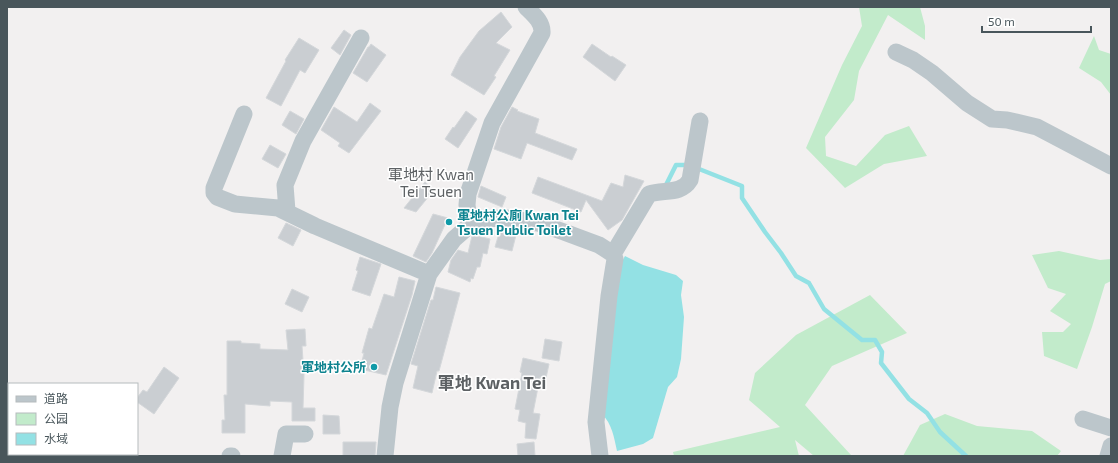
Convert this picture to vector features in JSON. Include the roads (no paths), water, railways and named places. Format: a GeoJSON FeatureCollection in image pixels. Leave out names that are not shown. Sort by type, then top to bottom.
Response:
{"type":"FeatureCollection","features":[{"type":"Feature","properties":{"kind":"street"},"geometry":{"type":"LineString","coordinates":[[470,225],[467,205],[468,194],[492,123],[542,33],[542,28],[536,18],[526,7]]}},
{"type":"Feature","properties":{"kind":"street"},"geometry":{"type":"LineString","coordinates":[[287,212],[285,185],[303,141],[361,38]]}},
{"type":"Feature","properties":{"kind":"street"},"geometry":{"type":"LineString","coordinates":[[896,52],[913,60],[932,73],[967,103],[992,119],[1007,120],[1037,127],[1111,166]]}},
{"type":"Feature","properties":{"kind":"street"},"geometry":{"type":"LineString","coordinates":[[244,114],[214,188],[214,193],[217,197],[235,204],[278,208],[315,226],[429,274]]}},
{"type":"Feature","properties":{"kind":"street"},"geometry":{"type":"LineString","coordinates":[[600,456],[596,422],[609,296],[615,259],[614,254],[649,194],[679,190],[686,186],[690,180],[700,121]]}},
{"type":"Feature","properties":{"kind":"street"},"geometry":{"type":"LineString","coordinates":[[386,456],[390,407],[395,383],[429,274],[454,239],[470,225],[483,219],[492,218],[538,223],[599,245],[614,254]]}},
{"type":"Feature","properties":{"kind":"street"},"geometry":{"type":"LineString","coordinates":[[1083,419],[1111,428]]}},
{"type":"Feature","properties":{"kind":"street"},"geometry":{"type":"LineString","coordinates":[[282,456],[286,434],[306,434]]}},
{"type":"Feature","properties":{"kind":"street"},"geometry":{"type":"LineString","coordinates":[[1108,456],[1111,446]]}},
{"type":"Feature","properties":{"kind":"water"},"geometry":{"type":"Polygon","coordinates":[[[625,256],[643,265],[676,275],[683,281],[681,295],[684,317],[681,359],[677,377],[668,387],[653,438],[643,444],[617,451],[610,426],[602,414],[620,265],[625,256]]]}},
{"type":"Feature","properties":{"kind":"waterway"},"geometry":{"type":"LineString","coordinates":[[665,187],[676,165],[689,165],[742,186],[742,198],[796,276],[809,283],[824,309],[862,340],[875,340],[882,352],[881,363],[909,399],[927,413],[940,432],[966,456]]}},
{"type":"Feature","properties":{"kind":"place","name":"軍地村公廁 Kwan Tei Tsuen Public Toilet"},"geometry":{"type":"Point","coordinates":[449,222]}},
{"type":"Feature","properties":{"kind":"place","name":"軍地村公所"},"geometry":{"type":"Point","coordinates":[374,367]}},
{"type":"Feature","properties":{"kind":"district","name":"軍地村 Kwan Tei Tsuen"},"geometry":{"type":"Point","coordinates":[431,184]}},
{"type":"Feature","properties":{"kind":"district","name":"軍地 Kwan Tei"},"geometry":{"type":"Point","coordinates":[492,383]}}]}
